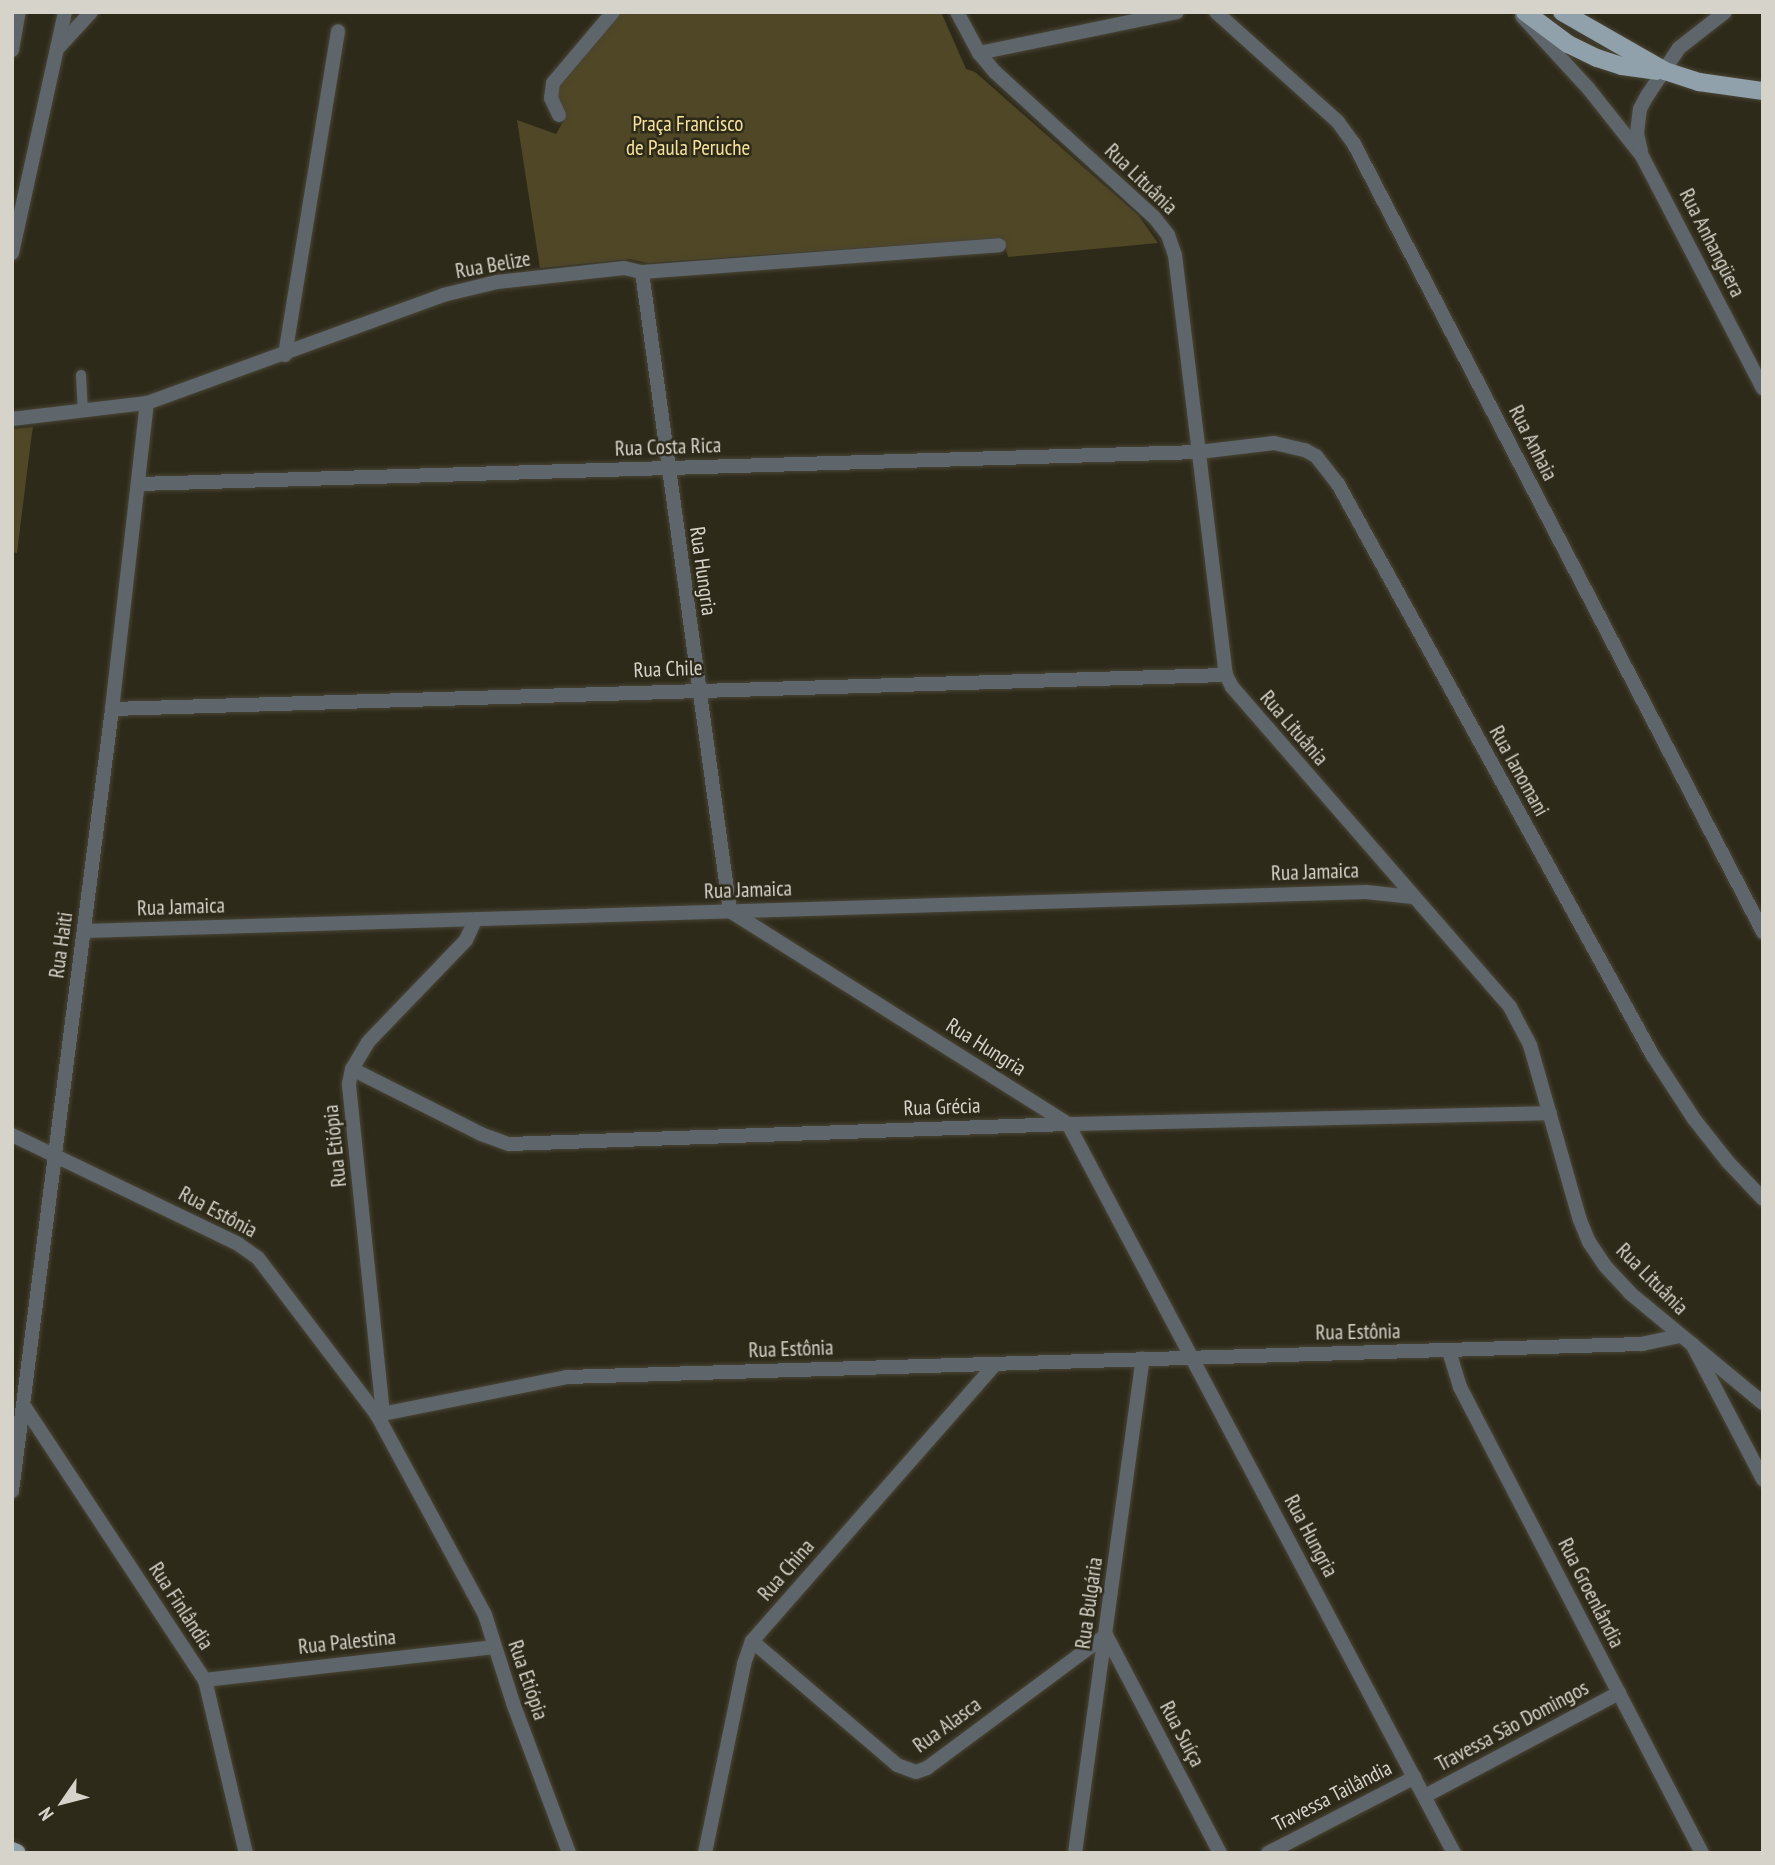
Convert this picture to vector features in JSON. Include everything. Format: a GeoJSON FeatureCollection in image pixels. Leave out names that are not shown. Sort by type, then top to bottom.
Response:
{"type":"FeatureCollection","features":[{"type":"Feature","properties":{"kind":"main road"},"geometry":{"type":"LineString","coordinates":[[1525,12],[1568,44],[1597,58],[1622,66],[1665,71],[1699,82],[1763,91]]}},
{"type":"Feature","properties":{"kind":"main road"},"geometry":{"type":"LineString","coordinates":[[1562,12],[1665,71]]}},
{"type":"Feature","properties":{"kind":"street"},"geometry":{"type":"LineString","coordinates":[[13,46],[19,12]]}},
{"type":"Feature","properties":{"kind":"street"},"geometry":{"type":"LineString","coordinates":[[12,253],[65,12]]}},
{"type":"Feature","properties":{"kind":"street"},"geometry":{"type":"LineString","coordinates":[[57,49],[91,12]]}},
{"type":"Feature","properties":{"kind":"street"},"geometry":{"type":"LineString","coordinates":[[559,115],[551,98],[554,83],[613,12]]}},
{"type":"Feature","properties":{"kind":"street","name":"Rua Lituânia"},"geometry":{"type":"LineString","coordinates":[[957,12],[979,53],[1011,88],[1154,217],[1168,235],[1175,255],[1226,675],[1241,699],[1510,1007],[1524,1030],[1574,1203],[1589,1241],[1606,1268],[1630,1293],[1763,1403]]}},
{"type":"Feature","properties":{"kind":"street"},"geometry":{"type":"LineString","coordinates":[[979,53],[1177,12]]}},
{"type":"Feature","properties":{"kind":"street","name":"Rua Anhaia"},"geometry":{"type":"LineString","coordinates":[[1216,12],[1338,122],[1354,144],[1763,932]]}},
{"type":"Feature","properties":{"kind":"street","name":"Rua Anhangüera"},"geometry":{"type":"LineString","coordinates":[[1519,12],[1588,88],[1642,156],[1763,388]]}},
{"type":"Feature","properties":{"kind":"street","name":"Rua Anhangüera"},"geometry":{"type":"LineString","coordinates":[[1642,156],[1637,133],[1640,110],[1690,36],[1726,12]]}},
{"type":"Feature","properties":{"kind":"street"},"geometry":{"type":"LineString","coordinates":[[285,355],[338,31]]}},
{"type":"Feature","properties":{"kind":"street","name":"Rua Belize"},"geometry":{"type":"LineString","coordinates":[[12,419],[147,403],[470,288],[624,268],[642,272],[999,245]]}},
{"type":"Feature","properties":{"kind":"street","name":"Rua Hungria"},"geometry":{"type":"LineString","coordinates":[[642,272],[730,911],[1068,1124],[1454,1853]]}},
{"type":"Feature","properties":{"kind":"street","name":"Rua Haiti"},"geometry":{"type":"LineString","coordinates":[[12,1491],[112,709],[147,403]]}},
{"type":"Feature","properties":{"kind":"street","name":"Rua Ianomani"},"geometry":{"type":"LineString","coordinates":[[1199,452],[1274,443],[1291,444],[1316,456],[1333,476],[1653,1056],[1694,1119],[1728,1162],[1763,1199]]}},
{"type":"Feature","properties":{"kind":"street","name":"Rua Costa Rica"},"geometry":{"type":"LineString","coordinates":[[139,484],[1199,452]]}},
{"type":"Feature","properties":{"kind":"street","name":"Rua Chile"},"geometry":{"type":"LineString","coordinates":[[112,709],[1226,675]]}},
{"type":"Feature","properties":{"kind":"street","name":"Rua Jamaica"},"geometry":{"type":"LineString","coordinates":[[84,931],[1366,892],[1413,897]]}},
{"type":"Feature","properties":{"kind":"street"},"geometry":{"type":"LineString","coordinates":[[352,1069],[368,1042],[466,940],[476,919]]}},
{"type":"Feature","properties":{"kind":"street","name":"Rua Grécia"},"geometry":{"type":"LineString","coordinates":[[352,1069],[481,1134],[509,1144],[1068,1124],[1550,1113]]}},
{"type":"Feature","properties":{"kind":"street","name":"Rua Etiópia"},"geometry":{"type":"LineString","coordinates":[[352,1069],[349,1084],[380,1414],[485,1615],[569,1853]]}},
{"type":"Feature","properties":{"kind":"street","name":"Rua Estônia"},"geometry":{"type":"LineString","coordinates":[[12,1135],[238,1244],[258,1258],[380,1414],[567,1377],[1449,1351],[1686,1340]]}},
{"type":"Feature","properties":{"kind":"street"},"geometry":{"type":"LineString","coordinates":[[1686,1340],[1763,1479]]}},
{"type":"Feature","properties":{"kind":"street","name":"Rua Groenlândia"},"geometry":{"type":"LineString","coordinates":[[1449,1351],[1461,1387],[1702,1853]]}},
{"type":"Feature","properties":{"kind":"street","name":"Rua Bulgária"},"geometry":{"type":"LineString","coordinates":[[1075,1853],[1143,1359]]}},
{"type":"Feature","properties":{"kind":"street","name":"Rua China"},"geometry":{"type":"LineString","coordinates":[[705,1853],[744,1664],[752,1641],[995,1364]]}},
{"type":"Feature","properties":{"kind":"street","name":"Rua Finlândia"},"geometry":{"type":"LineString","coordinates":[[24,1406],[205,1680],[246,1853]]}},
{"type":"Feature","properties":{"kind":"street","name":"Rua Alasca"},"geometry":{"type":"LineString","coordinates":[[752,1641],[897,1765],[916,1772],[927,1768],[1106,1635]]}},
{"type":"Feature","properties":{"kind":"street","name":"Rua Suíça"},"geometry":{"type":"LineString","coordinates":[[1106,1635],[1220,1853]]}},
{"type":"Feature","properties":{"kind":"street","name":"Rua Palestina"},"geometry":{"type":"LineString","coordinates":[[205,1680],[495,1647]]}},
{"type":"Feature","properties":{"kind":"street","name":"Travessa São Domingos"},"geometry":{"type":"LineString","coordinates":[[1425,1796],[1619,1693]]}},
{"type":"Feature","properties":{"kind":"street","name":"Travessa Tailândia"},"geometry":{"type":"LineString","coordinates":[[1268,1853],[1415,1777]]}},
{"type":"Feature","properties":{"kind":"lane"},"geometry":{"type":"LineString","coordinates":[[81,374],[83,411]]}},
{"type":"Feature","properties":{"kind":"green space","name":"Praça Francisco de Paula Peruche"},"geometry":{"type":"Polygon","coordinates":[[[614,12],[941,12],[966,69],[975,72],[1138,215],[1158,243],[1008,257],[1003,238],[648,263],[630,259],[540,268],[517,120],[556,134],[564,120],[559,115],[553,83],[614,12]]]}},
{"type":"Feature","properties":{"kind":"green space"},"geometry":{"type":"Polygon","coordinates":[[[33,427],[17,553],[12,552],[12,429],[33,427]]]}}]}
